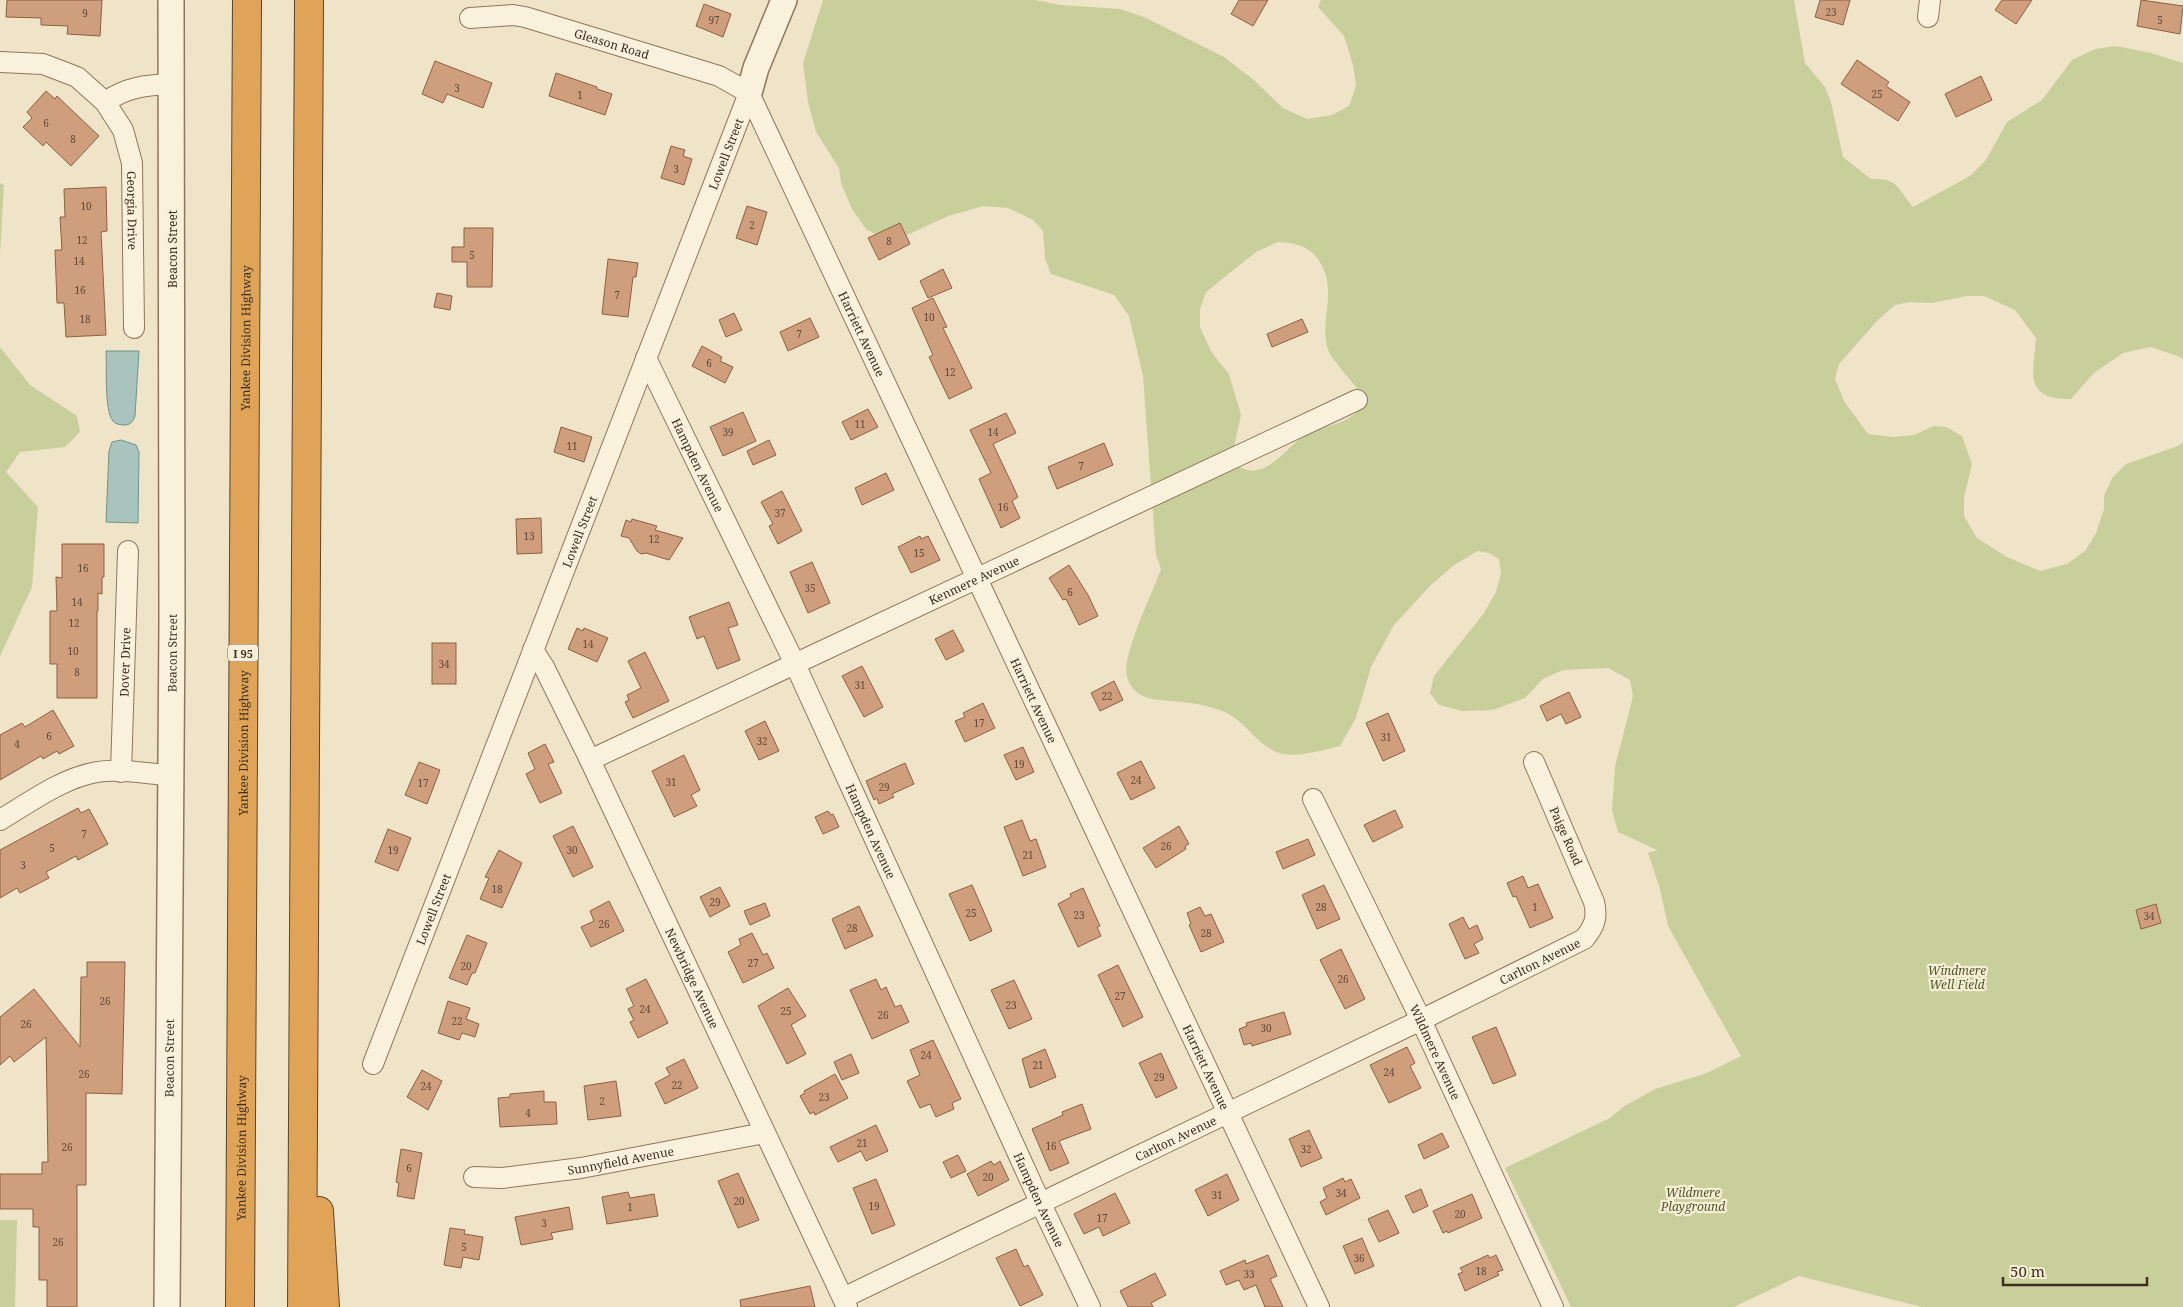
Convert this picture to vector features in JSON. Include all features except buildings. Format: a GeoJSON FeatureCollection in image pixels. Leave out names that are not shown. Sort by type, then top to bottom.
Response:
{"type":"FeatureCollection","features":[{"type":"Feature","properties":{"kind":"highway","name":"Yankee Division Highway"},"geometry":{"type":"LineString","coordinates":[[240,1307],[247,0]]}},
{"type":"Feature","properties":{"kind":"highway"},"geometry":{"type":"LineString","coordinates":[[302,1307],[309,0]]}},
{"type":"Feature","properties":{"kind":"highway"},"geometry":{"type":"LineString","coordinates":[[303,957],[325,1307]]}},
{"type":"Feature","properties":{"kind":"street","name":"Beacon Street"},"geometry":{"type":"LineString","coordinates":[[167,1307],[171,0]]}},
{"type":"Feature","properties":{"kind":"street","name":"Lowell Street"},"geometry":{"type":"LineString","coordinates":[[373,1064],[749,93],[756,68],[784,0]]}},
{"type":"Feature","properties":{"kind":"street","name":"Gleason Road"},"geometry":{"type":"LineString","coordinates":[[470,18],[525,16],[719,76],[749,93]]}},
{"type":"Feature","properties":{"kind":"street","name":"Georgia Drive"},"geometry":{"type":"LineString","coordinates":[[0,62],[43,64],[67,72],[87,84],[105,102],[123,130],[132,163],[134,328]]}},
{"type":"Feature","properties":{"kind":"street"},"geometry":{"type":"LineString","coordinates":[[105,102],[135,87],[172,84]]}},
{"type":"Feature","properties":{"kind":"street","name":"Harriett Avenue"},"geometry":{"type":"LineString","coordinates":[[749,93],[1319,1307]]}},
{"type":"Feature","properties":{"kind":"street","name":"Hampden Avenue"},"geometry":{"type":"LineString","coordinates":[[646,358],[795,664],[1040,1202],[1090,1307]]}},
{"type":"Feature","properties":{"kind":"street","name":"Kenmere Avenue"},"geometry":{"type":"LineString","coordinates":[[590,760],[1356,400]]}},
{"type":"Feature","properties":{"kind":"street","name":"Dover Drive"},"geometry":{"type":"LineString","coordinates":[[121,772],[128,552]]}},
{"type":"Feature","properties":{"kind":"street","name":"Newbridge Avenue"},"geometry":{"type":"LineString","coordinates":[[533,650],[544,667],[590,760],[845,1302]]}},
{"type":"Feature","properties":{"kind":"street","name":"Paige Road"},"geometry":{"type":"LineString","coordinates":[[1534,762],[1592,895],[1596,910]]}},
{"type":"Feature","properties":{"kind":"street"},"geometry":{"type":"LineString","coordinates":[[0,820],[39,797],[75,779],[95,772],[170,775]]}},
{"type":"Feature","properties":{"kind":"street","name":"Wildmere Avenue"},"geometry":{"type":"LineString","coordinates":[[1313,799],[1421,1020],[1553,1307]]}},
{"type":"Feature","properties":{"kind":"street","name":"Carlton Avenue"},"geometry":{"type":"LineString","coordinates":[[845,1302],[1040,1202],[1578,943],[1593,929],[1596,910]]}},
{"type":"Feature","properties":{"kind":"street","name":"Sunnyfield Avenue"},"geometry":{"type":"LineString","coordinates":[[474,1177],[502,1178],[581,1168],[764,1133]]}},
{"type":"Feature","properties":{"kind":"green space"},"geometry":{"type":"Polygon","coordinates":[[[823,0],[1035,0],[1060,5],[1120,9],[1144,17],[1224,57],[1254,80],[1283,108],[1307,119],[1332,115],[1349,106],[1356,86],[1353,65],[1344,36],[1318,7],[1321,0],[1794,0],[1805,63],[1825,87],[1831,102],[1843,157],[1871,179],[1892,182],[1913,207],[1970,176],[1986,160],[2007,122],[2042,100],[2072,60],[2095,49],[2116,46],[2151,53],[2183,63],[2183,360],[2180,357],[2151,347],[2123,353],[2094,373],[2071,399],[2055,398],[2045,395],[2034,382],[2036,338],[2015,310],[1984,296],[1967,296],[1932,303],[1910,302],[1895,305],[1878,320],[1839,364],[1835,379],[1844,401],[1868,434],[1893,437],[1914,435],[1934,426],[1946,427],[1962,436],[1972,464],[1964,498],[1964,516],[1977,538],[2007,557],[2040,571],[2067,564],[2085,551],[2096,533],[2104,509],[2104,496],[2112,478],[2126,464],[2178,446],[2183,442],[2183,1307],[1922,1307],[1799,1276],[1734,1307],[1571,1307],[1505,1168],[1610,1118],[1623,1107],[1655,1089],[1707,1073],[1741,1056],[1668,926],[1660,889],[1648,853],[1657,850],[1618,832],[1612,810],[1615,767],[1633,696],[1630,680],[1608,668],[1563,670],[1543,679],[1525,698],[1493,710],[1462,711],[1439,705],[1430,693],[1434,676],[1484,613],[1496,592],[1501,573],[1499,559],[1489,553],[1478,551],[1454,565],[1431,585],[1394,625],[1371,667],[1356,718],[1340,746],[1304,754],[1284,754],[1266,746],[1231,715],[1222,711],[1197,704],[1157,700],[1142,696],[1131,685],[1127,677],[1126,667],[1133,639],[1161,569],[1156,555],[1143,376],[1129,316],[1114,295],[1051,274],[1045,259],[1043,231],[1033,220],[1008,208],[984,206],[948,216],[907,235],[881,237],[866,229],[852,209],[841,183],[839,168],[816,132],[808,102],[803,63],[823,0]],[[1278,242],[1256,252],[1206,292],[1200,309],[1200,327],[1212,353],[1229,374],[1241,415],[1231,461],[1242,468],[1253,470],[1262,469],[1272,464],[1306,434],[1319,428],[1339,423],[1363,408],[1364,397],[1329,352],[1325,330],[1328,285],[1320,262],[1312,252],[1302,246],[1278,242]]]}},
{"type":"Feature","properties":{"kind":"green space"},"geometry":{"type":"Polygon","coordinates":[[[0,183],[4,185],[0,255],[0,183]]]}},
{"type":"Feature","properties":{"kind":"green space"},"geometry":{"type":"Polygon","coordinates":[[[0,347],[30,385],[77,416],[80,432],[65,447],[20,452],[6,472],[38,507],[32,587],[0,656],[0,347]]]}},
{"type":"Feature","properties":{"kind":"green space"},"geometry":{"type":"Polygon","coordinates":[[[0,1220],[17,1220],[15,1307],[0,1307],[0,1220]]]}},
{"type":"Feature","properties":{"kind":"water"},"geometry":{"type":"Polygon","coordinates":[[[106,351],[139,351],[135,416],[128,424],[116,424],[110,415],[107,398],[106,351]]]}},
{"type":"Feature","properties":{"kind":"water"},"geometry":{"type":"Polygon","coordinates":[[[121,440],[136,445],[139,452],[138,523],[106,522],[109,451],[112,442],[121,440]]]}},
{"type":"Feature","properties":{"kind":"park label","name":"Windmere Well Field"},"geometry":{"type":"Point","coordinates":[1957,977]}},
{"type":"Feature","properties":{"kind":"park label","name":"Wildmere Playground"},"geometry":{"type":"Point","coordinates":[1693,1199]}}]}
